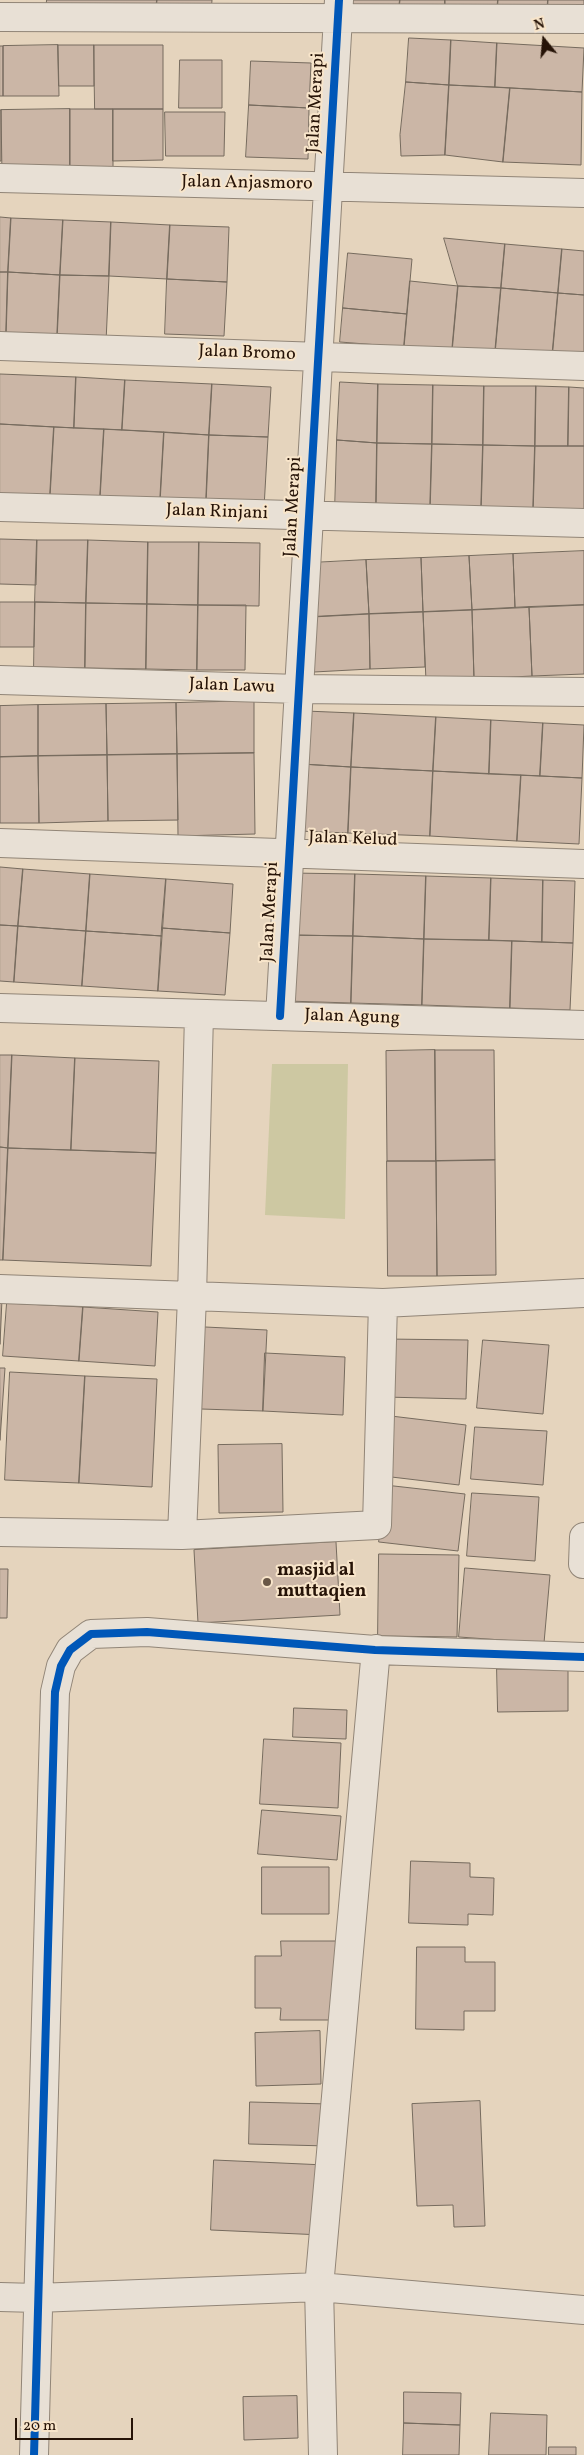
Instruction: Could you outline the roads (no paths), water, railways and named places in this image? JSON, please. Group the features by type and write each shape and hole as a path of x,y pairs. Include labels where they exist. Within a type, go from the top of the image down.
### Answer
{"street":[{"path":"0,16 338,9 584,19"},
{"name":"Jalan Merapi","path":"280,1016 338,9"},
{"name":"Jalan Anjasmoro","path":"0,178 584,193"},
{"name":"Jalan Bromo","path":"0,346 584,366"},
{"name":"Jalan Rinjani","path":"0,507 584,523"},
{"name":"Jalan Lawu","path":"0,680 298,689 584,692"},
{"name":"Jalan Kelud","path":"0,843 584,864"},
{"name":"Jalan Agung","path":"0,1008 584,1025"},
{"path":"182,1535 192,1297 199,1014"},
{"path":"0,1289 383,1303 584,1293"},
{"path":"0,1532 182,1535 377,1525 383,1303"},
{"path":"583,1564 584,1536"},
{"path":"34,2455 55,1692 61,1666 70,1650 90,1634 147,1632 376,1649 584,1657"},
{"path":"322,2455 319,2287 376,1649"},
{"path":"0,2297 37,2298 319,2287 584,2310"}],"place":[{"name":"masjid al muttaqien","path":"267,1582"}]}
